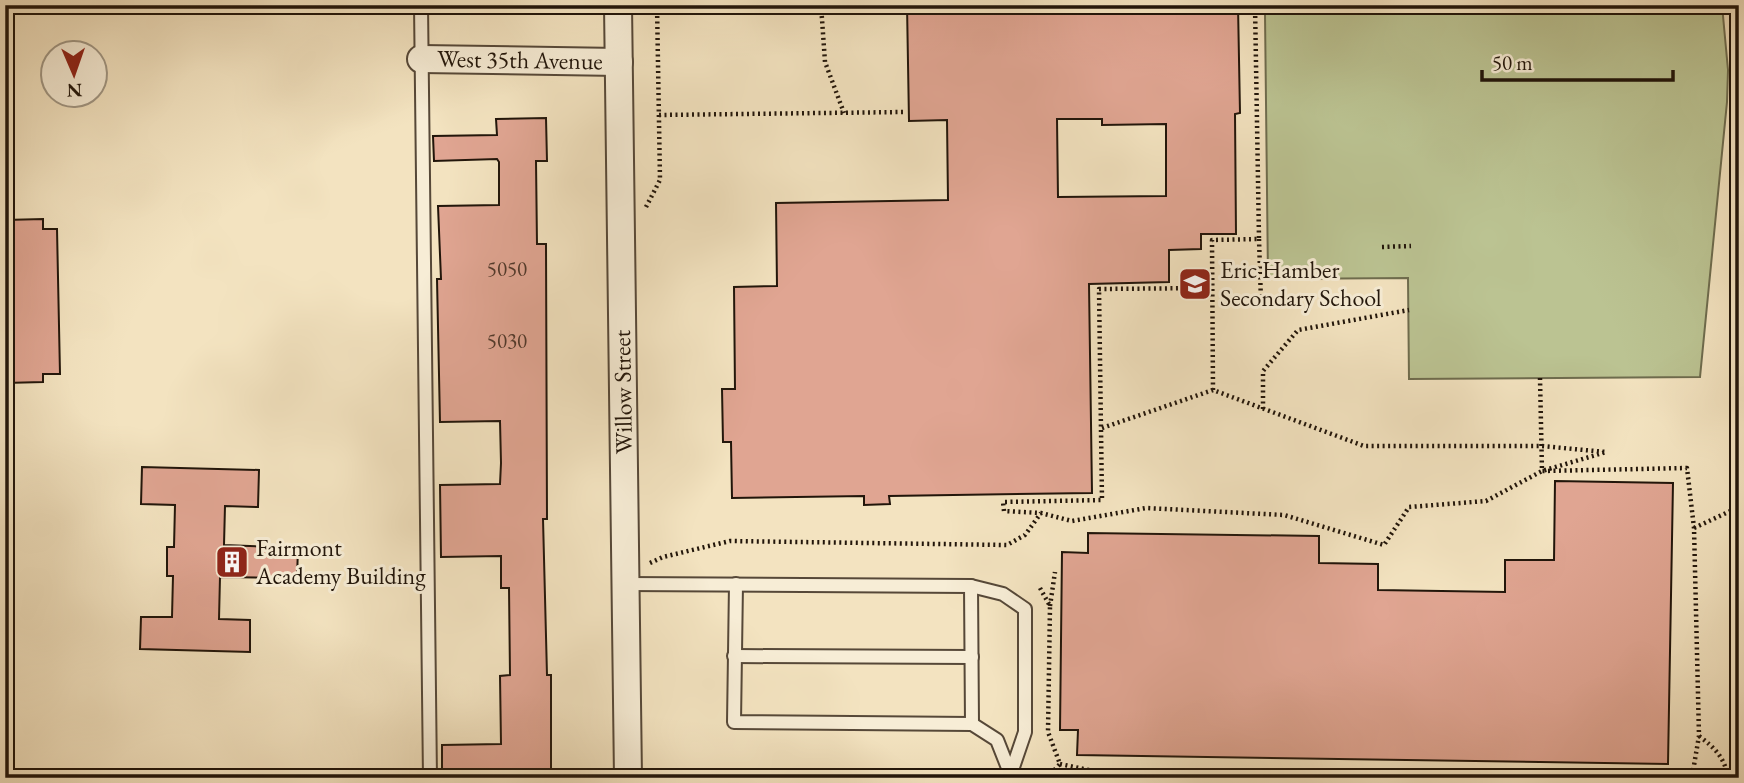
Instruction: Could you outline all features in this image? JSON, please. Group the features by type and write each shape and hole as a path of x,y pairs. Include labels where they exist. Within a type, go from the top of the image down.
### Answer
{"street":[{"name":"Willow Street","path":"618,5 628,778"},
{"name":"West 35th Avenue","path":"421,58 619,62"}],"lane":[{"path":"421,5 430,778"},
{"path":"625,584 971,586 1003,594 1025,609 1025,732 1012,775"},
{"path":"736,584 734,722 972,724 997,740 1012,775"},
{"path":"971,586 972,724"},
{"path":"734,656 972,657"}],"path":[{"path":"657,5 660,180"},
{"path":"821,5 825,62 844,113"},
{"path":"1255,5 1261,302"},
{"path":"659,115 905,112"},
{"path":"1213,390 1212,240 1259,239"},
{"path":"1382,247 1411,246"},
{"path":"1102,428 1213,390 1364,446 1541,446 1606,452 1542,471 1486,501 1409,508 1384,545 1284,515 1146,508 1072,521 1041,513 1003,511 1003,502 1102,499 1099,289 1212,288"},
{"path":"1264,409 1263,371 1298,330 1409,310"},
{"path":"1540,378 1542,471"},
{"path":"1542,471 1687,468 1694,528 1699,736 1692,777 1689,778"},
{"path":"1694,528 1739,507"},
{"path":"649,563 663,557 730,541 1007,545 1026,535 1041,513"},
{"path":"1055,572 1049,606 1048,732 1060,764"},
{"path":"1040,588 1049,606"},
{"path":"1699,736 1713,746 1726,763 1728,778"},
{"path":"1047,778 1060,764"},
{"path":"1060,764 1127,778"}],"green space":[{"path":"1402,5 1722,5 1728,70 1727,102 1700,377 1409,379 1408,278 1268,279 1265,14 1402,11"}],"building":[{"path":"907,5 1238,5 1240,113 1235,114 1236,234 1201,234 1201,249 1169,250 1169,282 1089,284 1092,493 889,496 890,504 864,505 864,496 732,498 731,442 723,442 722,389 735,389 734,287 777,286 776,203 948,200 947,120 909,121","holes":["1057,119 1102,119 1102,125 1166,124 1166,196 1058,197"]},
{"path":"546,118 547,161 536,161 537,244 546,244 547,519 543,519 547,675 551,675 551,778 499,778 499,771 442,771 442,745 501,744 500,676 510,675 509,588 501,588 501,556 441,557 440,485 500,484 501,463 500,421 440,422 437,279 441,279 438,206 499,205 499,162 497,159 434,161 433,136 497,135 496,119"},
{"path":"43,219 43,229 57,229 60,374 43,374 43,382 5,383 5,220"},
{"name":"Fairmont Academy Building","path":"142,467 259,470 258,507 225,506 224,545 298,548 297,578 220,577 219,619 250,620 250,652 140,649 141,617 172,617 173,576 167,576 167,547 174,547 175,505 141,504"},
{"path":"1555,481 1673,483 1668,764 1077,755 1078,730 1060,730 1062,552 1088,553 1088,533 1319,536 1319,563 1378,564 1378,590 1505,592 1505,560 1554,560"}],"place":[{"name":"Eric Hamber Secondary School","path":"1195,284"},
{"name":"Fairmont Academy Building","path":"232,562"}]}
